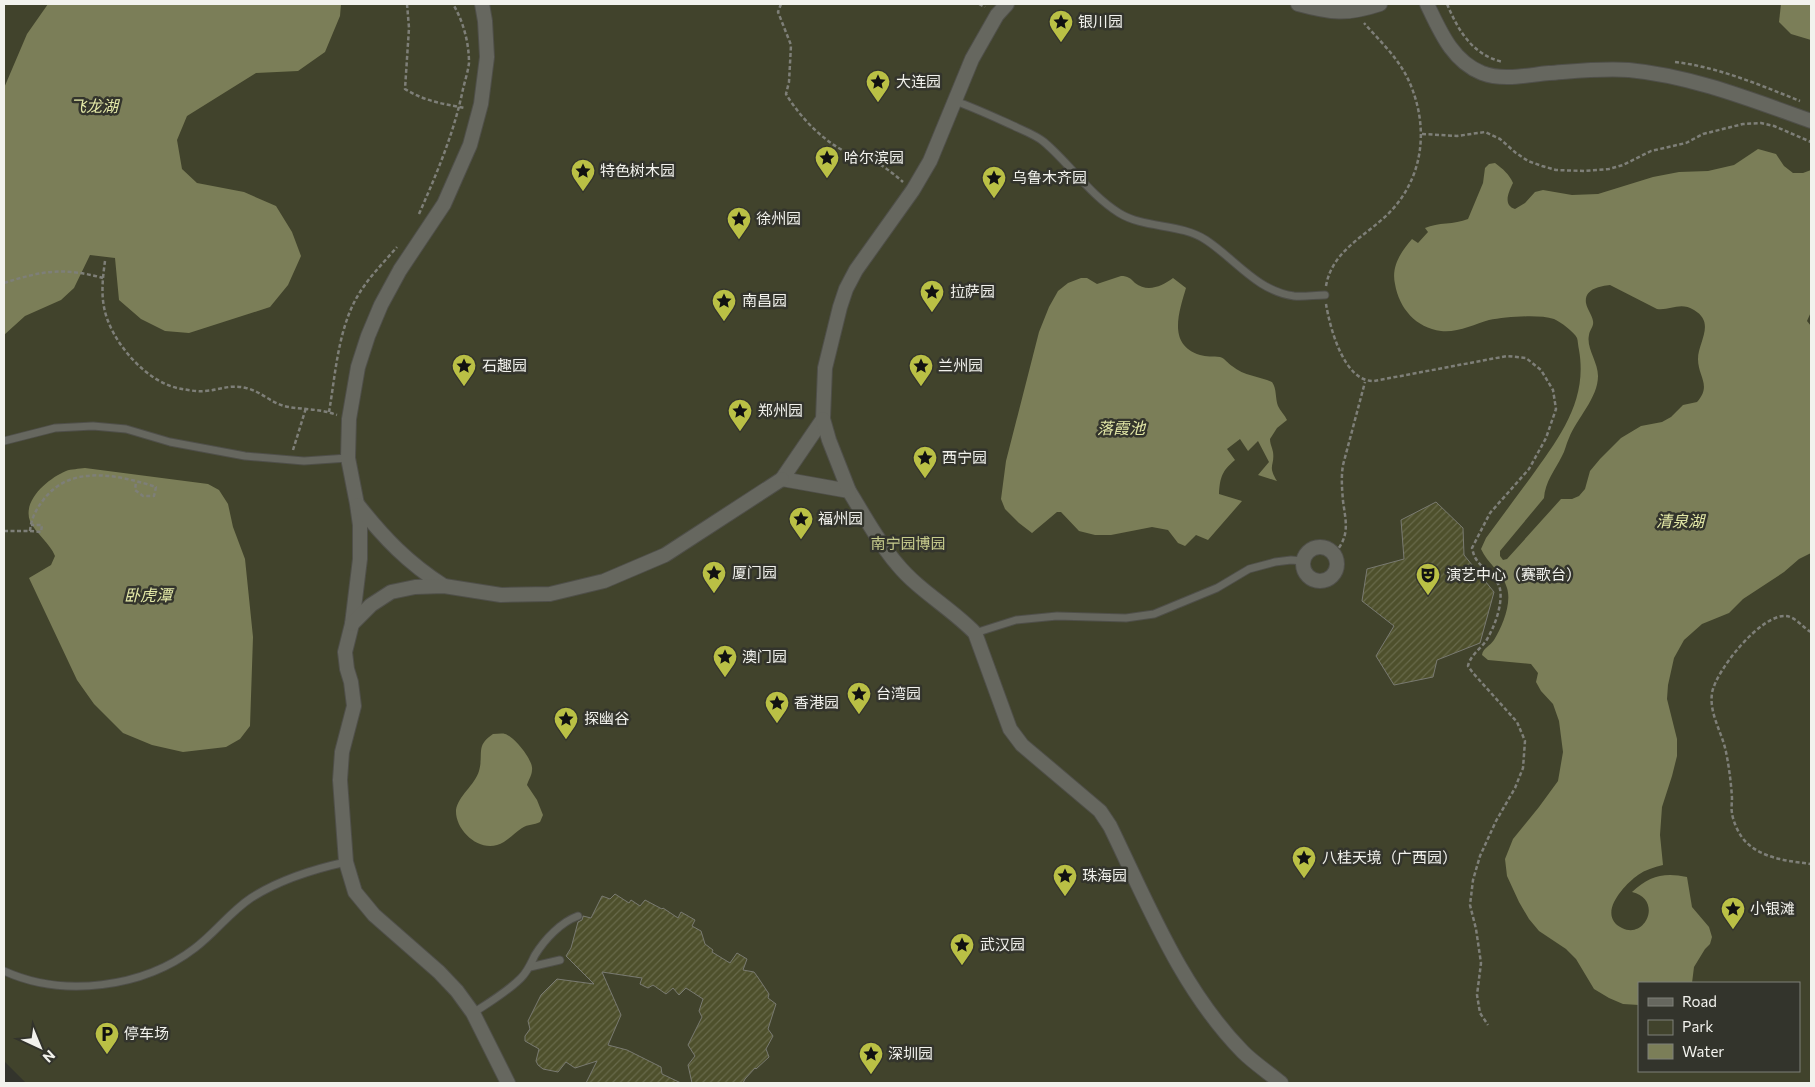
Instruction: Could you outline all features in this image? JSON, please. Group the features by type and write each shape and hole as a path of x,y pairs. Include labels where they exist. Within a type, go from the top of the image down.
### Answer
{"street":[{"path":"482,4 486,21 487,58 479,110 470,146 444,204 400,270 381,305 358,367 349,419 348,458 360,525 360,559 352,624 345,652 354,706 342,752 340,780 346,862 355,892 374,916 439,972 474,1013 508,1083"},
{"path":"1007,4 997,15 972,59 930,161 913,190 856,270 846,289 826,368 823,419 849,491 897,565 914,582 964,622 974,633 1010,729 1022,745 1100,811 1110,826 1178,965 1206,1008 1244,1052 1281,1083"},
{"path":"1298,4 1334,13 1353,11 1380,4"},
{"path":"1427,4 1444,40 1456,55 1470,67 1483,74 1502,78 1585,70 1628,70 1665,75 1731,93 1811,121"},
{"path":"352,624 371,605 391,592 415,587 444,586 501,595 550,594 604,581 665,555 782,478 823,419"},
{"path":"782,478 849,491"},
{"path":"357,504 389,542 426,574 444,586"},
{"path":"1325,547 1335,553 1337,570 1334,575 1318,582 1308,577 1303,561 1308,551 1314,548 1325,547"}],"lane":[{"path":"955,101 977,108 1042,141 1103,202 1128,218 1201,237 1250,277 1281,293 1296,296 1325,295"},
{"path":"4,441 55,428 93,426 126,429 170,442 245,456 304,460 348,458"},
{"path":"974,633 1016,620 1058,616 1126,618 1154,614 1217,588 1249,569 1275,562 1303,561"},
{"path":"4,971 31,980 89,986 144,976 170,964 194,949 250,899 263,891 325,866 346,862"},
{"path":"474,1013 500,996 521,977 557,930 568,920 578,916"},
{"path":"530,967 560,960"}],"path":[{"path":"407,4 409,28 405,89 418,97 479,110"},
{"path":"418,216 437,175 460,107 469,64 466,37 461,17 453,4"},
{"path":"781,4 778,12 791,45 789,82 786,94 793,105 813,128 834,145 852,155 873,161 889,170 913,190"},
{"path":"1353,11 1384,45 1406,76 1417,102 1422,134 1417,163 1408,190 1388,214 1345,249 1334,264 1327,280 1325,295 1339,352 1357,377 1366,382 1507,356 1526,358 1541,370 1553,390 1556,409 1546,438 1529,469 1490,513 1472,548 1477,560 1492,575 1500,589 1495,622 1486,640 1469,661 1468,666 1517,722 1525,741 1523,768 1515,788 1496,821 1480,856 1473,880 1470,905 1481,964 1478,995 1480,1013 1488,1025"},
{"path":"1422,134 1457,136 1485,132 1500,139 1528,161 1556,170 1584,171 1609,169 1623,165 1651,151 1686,143 1704,134 1744,124 1761,123 1811,142"},
{"path":"329,412 341,343 351,311 361,290 402,240"},
{"path":"105,261 103,278 104,308 116,339 132,360 146,373 162,383 180,389 205,391 228,386 246,388 284,406 329,412 349,419"},
{"path":"4,282 50,271 85,273 103,278"},
{"path":"1335,553 1341,546 1346,532 1343,465 1366,382"},
{"path":"290,459 306,408"},
{"path":"30,531 34,515 45,497 64,482 77,477 92,475 136,482 156,487 154,496 143,496 134,490 136,482"},
{"path":"4,531 41,532 42,525 31,525"},
{"path":"1811,632 1795,619 1786,616 1778,617 1760,626 1747,638 1726,666 1712,692 1713,712 1726,750 1732,814 1738,829 1746,842 1759,852 1782,860 1811,864"}],"green space":[{"name":"南宁园博园","path":"4,4 1811,4 1811,1083 26,1083 4,1061"}],"water":[{"name":"飞龙湖","path":"48,4 341,4 340,16 325,52 298,71 256,73 187,116 177,140 182,169 197,183 244,192 276,206 292,232 301,256 288,285 270,307 189,333 165,331 141,319 119,300 115,258 90,255 74,288 61,300 25,316 4,335 4,88 27,34"},
{"path":"1781,4 1811,4 1811,40 1791,34 1779,22"},
{"name":"清泉湖","path":"1758,149 1776,154 1784,166 1793,173 1803,173 1811,170 1811,312 1807,321 1811,326 1811,553 1799,559 1784,572 1743,599 1729,613 1702,624 1684,640 1674,658 1667,699 1677,739 1677,756 1662,807 1660,835 1663,865 1638,875 1626,886 1615,900 1612,916 1615,922 1622,928 1631,930 1638,928 1644,924 1649,910 1647,902 1641,896 1632,892 1645,882 1664,875 1687,877 1692,907 1709,927 1712,937 1710,944 1694,967 1692,982 1638,982 1638,1005 1623,1004 1594,989 1576,959 1566,949 1539,931 1519,902 1507,876 1505,859 1513,839 1558,781 1563,752 1559,721 1553,704 1541,691 1536,682 1538,673 1531,664 1488,660 1482,655 1500,629 1507,608 1508,594 1502,578 1481,549 1486,538 1552,448 1569,418 1579,386 1581,368 1577,338 1557,320 1531,316 1489,320 1453,331 1432,329 1417,321 1405,309 1397,293 1394,271 1404,249 1412,239 1418,243 1428,232 1425,228 1468,219 1483,183 1485,168 1489,164 1495,163 1506,172 1513,183 1508,195 1508,202 1515,209 1525,203 1535,192 1543,190 1572,195 1598,194 1653,177 1679,172 1708,171 1734,165","holes":["1610,285 1657,309 1680,306 1689,307 1700,315 1704,321 1705,327 1698,359 1704,386 1701,396 1697,402 1683,405 1671,417 1662,422 1641,426 1621,438 1590,471 1585,489 1579,496 1572,499 1561,499 1507,559 1503,560 1500,556 1500,551 1544,498 1548,481 1563,454 1573,430 1595,392 1598,376 1589,345 1589,335 1593,323 1586,303 1588,294 1597,287"]},
{"name":"落霞池","path":"1121,276 1129,278 1145,288 1160,286 1173,278 1186,288 1178,327 1179,336 1183,344 1200,355 1220,357 1241,372 1272,382 1278,406 1287,420 1277,428 1270,439 1273,452 1272,468 1277,481 1258,475 1269,462 1258,441 1248,451 1240,439 1227,449 1235,460 1222,475 1219,494 1242,501 1208,540 1196,535 1185,546 1178,543 1168,530 1152,527 1111,535 1095,535 1079,531 1061,512 1057,512 1032,533 1005,509 1001,499 1006,461 1039,332 1049,307 1058,291 1068,283 1081,278 1087,278 1097,284"},
{"name":"卧虎潭","path":"85,468 208,484 219,490 228,504 233,527 245,559 253,637 250,726 240,739 226,747 183,752 152,745 123,733 94,704 77,680 29,578 51,565 55,556 33,526 29,513 33,498 45,484 66,471"},
{"path":"493,734 509,736 527,755 532,770 527,785 537,800 543,815 540,822 524,827 504,842 490,846 475,842 469,837 459,825 456,810 460,800 477,776 482,746 487,738"}],"building":[{"name":"演艺中心（赛歌台）","path":"1436,502 1463,528 1464,555 1494,592 1480,643 1437,660 1433,677 1394,685 1376,656 1394,626 1362,601 1367,569 1404,559 1401,520"},
{"path":"615,894 629,903 631,900 640,906 645,900 663,908 678,918 681,912 695,920 692,926 701,931 705,944 713,950 712,952 730,963 737,953 747,959 743,970 754,972 769,994 768,998 776,1004 768,1029 773,1036 766,1049 769,1057 755,1068 743,1083 692,1083 688,1065 695,1056 688,1045 702,1017 699,1011 703,999 686,988 679,995 673,988 666,994 653,985 648,988 640,984 642,978 602,972 621,1015 608,1045 627,1050 661,1067 662,1074 681,1083 586,1083 597,1061 575,1068 566,1062 558,1072 543,1069 538,1065 536,1061 539,1049 525,1041 525,1036 530,1029 528,1021 541,995 557,979 594,984 566,956 571,948 578,922 582,920 583,916 591,918 602,896 610,899"}],"place":[{"name":"银川园","path":"1061,43"},
{"name":"大连园","path":"878,103"},
{"name":"哈尔滨园","path":"827,179"},
{"name":"特色树木园","path":"583,192"},
{"name":"乌鲁木齐园","path":"994,199"},
{"name":"徐州园","path":"739,240"},
{"name":"拉萨园","path":"932,313"},
{"name":"南昌园","path":"724,322"},
{"name":"石趣园","path":"464,387"},
{"name":"兰州园","path":"921,387"},
{"name":"郑州园","path":"740,432"},
{"name":"西宁园","path":"925,479"},
{"name":"福州园","path":"801,540"},
{"name":"厦门园","path":"714,594"},
{"name":"演艺中心（赛歌台）","path":"1428,596"},
{"name":"澳门园","path":"725,678"},
{"name":"台湾园","path":"859,715"},
{"name":"香港园","path":"777,724"},
{"name":"探幽谷","path":"566,740"},
{"name":"八桂天境（广西园）","path":"1304,879"},
{"name":"珠海园","path":"1065,897"},
{"name":"小银滩","path":"1733,930"},
{"name":"武汉园","path":"962,966"},
{"name":"停车场","path":"107,1055"},
{"name":"深圳园","path":"871,1075"}]}
